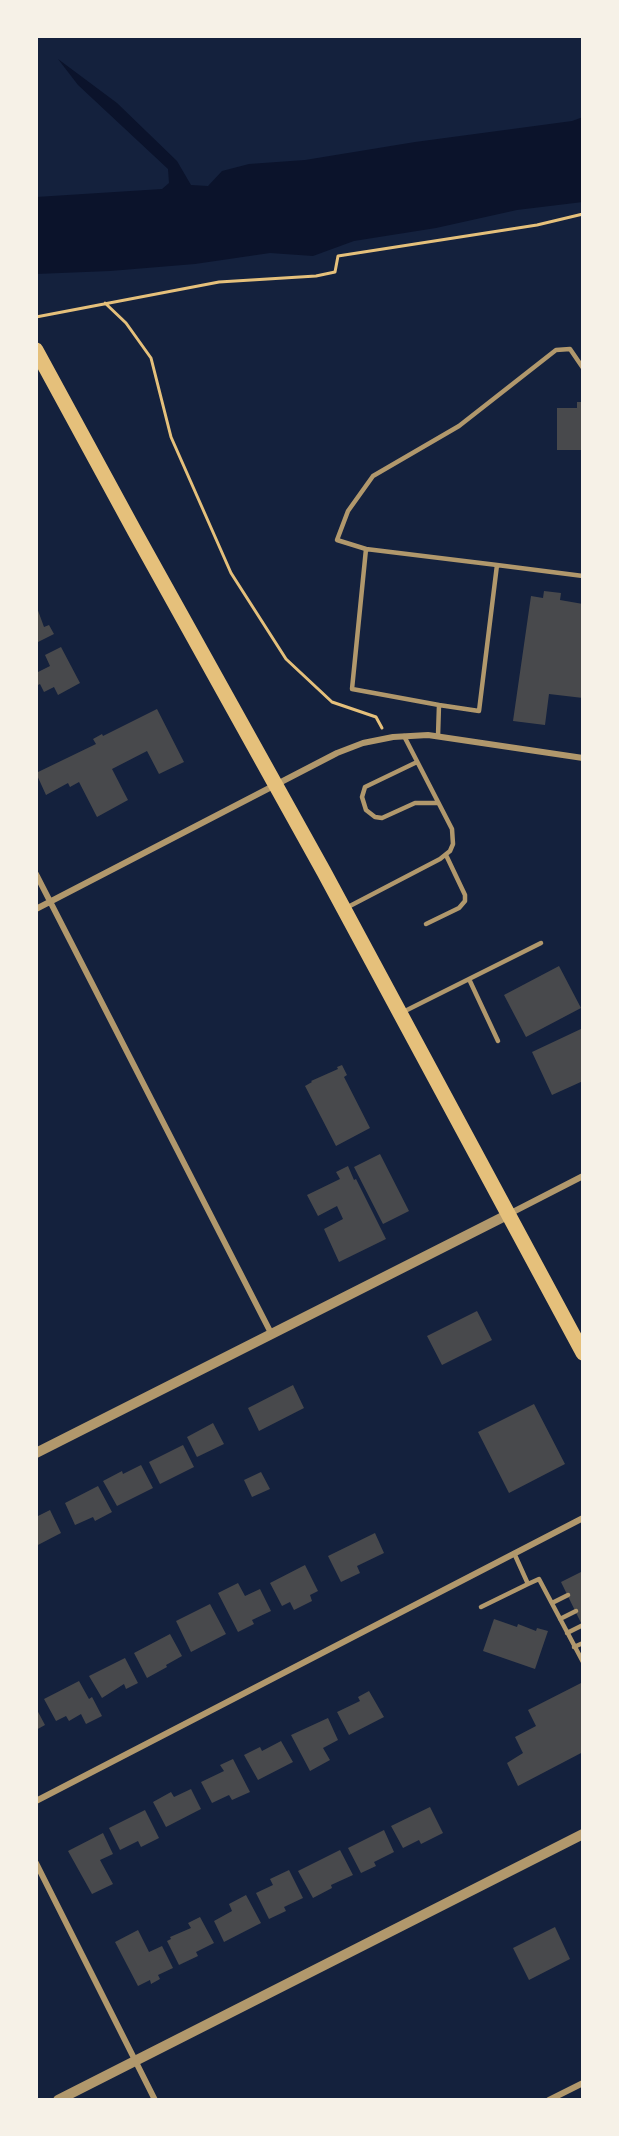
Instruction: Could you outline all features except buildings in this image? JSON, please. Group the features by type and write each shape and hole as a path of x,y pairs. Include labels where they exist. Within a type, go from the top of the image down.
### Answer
{"main road":[{"path":"36,350 344,909 583,1353"}],"street":[{"path":"36,909 275,784 337,753 363,743 404,736 438,736 583,758"},
{"path":"36,874 272,1335"},
{"path":"37,1450 272,1335 583,1176"},
{"path":"36,1801 583,1518"},
{"path":"58,2100 583,1834"},
{"path":"36,1863 155,2100"},
{"path":"549,2100 583,2083"}],"lane":[{"path":"583,368 570,350 556,350 459,426 373,476 348,511 337,540 366,549 583,576"},
{"path":"366,549 352,689 479,711 497,566"},
{"path":"438,736 439,705"},
{"path":"344,909 446,855 453,844 454,836 404,736"},
{"path":"417,762 365,787 362,797 366,810 375,817 382,818 416,803 438,803"},
{"path":"426,924 459,908 465,901 446,855"},
{"path":"400,1013 541,943"},
{"path":"469,979 498,1041"},
{"path":"514,1553 528,1584"},
{"path":"481,1607 539,1579 583,1662"},
{"path":"552,1603 568,1595"},
{"path":"560,1619 576,1611"},
{"path":"567,1633 583,1625"},
{"path":"574,1647 583,1643"}],"path":[{"path":"36,317 219,282 316,276 335,272 338,255 515,229 583,214"},
{"path":"105,303 126,323 151,358 171,437 231,573 286,659 332,702 376,717 387,738"}],"water":[{"path":"58,59 117,103 177,161 191,185 208,186 222,171 249,164 305,160 415,142 572,121 583,117 583,202 517,210 436,228 354,241 313,256 270,253 195,264 36,274 36,197 162,189 169,183 168,169 78,85"}]}
